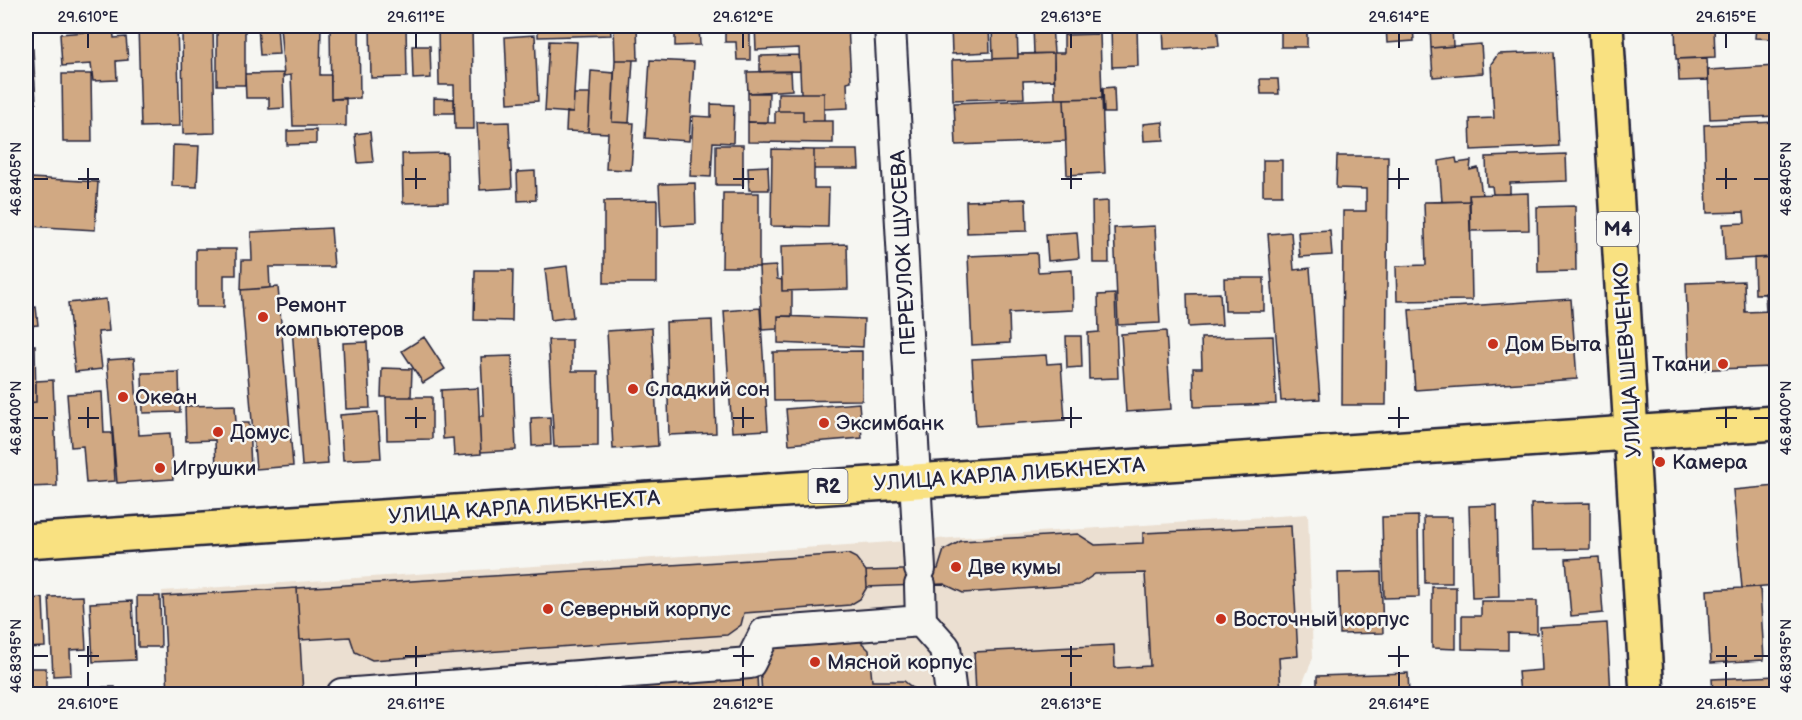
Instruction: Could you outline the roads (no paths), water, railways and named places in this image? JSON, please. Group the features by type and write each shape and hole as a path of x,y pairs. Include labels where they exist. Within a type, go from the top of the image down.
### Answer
{"main road":[{"name":"УЛИЦА ШЕВЧЕНКО","path":"1606,26 1647,694"},
{"name":"УЛИЦА КАРЛА ЛИБКНЕХТА","path":"26,541 1776,423"}],"street":[{"name":"ПЕРЕУЛОК ЩУСЕВА","path":"890,26 916,480 921,621"},
{"path":"342,694 551,684 750,663 765,633 921,621 945,648 951,694"}],"place":[{"name":"Ремонт компьютеров","path":"263,317"},
{"name":"Дом Быта","path":"1493,344"},
{"name":"Ткани","path":"1723,364"},
{"name":"Сладкий сон","path":"633,389"},
{"name":"Океан","path":"123,397"},
{"name":"Эксимбанк","path":"824,423"},
{"name":"Домус","path":"218,432"},
{"name":"Камера","path":"1660,462"},
{"name":"Игрушки","path":"160,468"},
{"name":"Две кумы","path":"956,567"},
{"name":"Северный корпус","path":"548,609"},
{"name":"Восточный корпус","path":"1221,619"},
{"name":"Мясной корпус","path":"815,662"}]}
